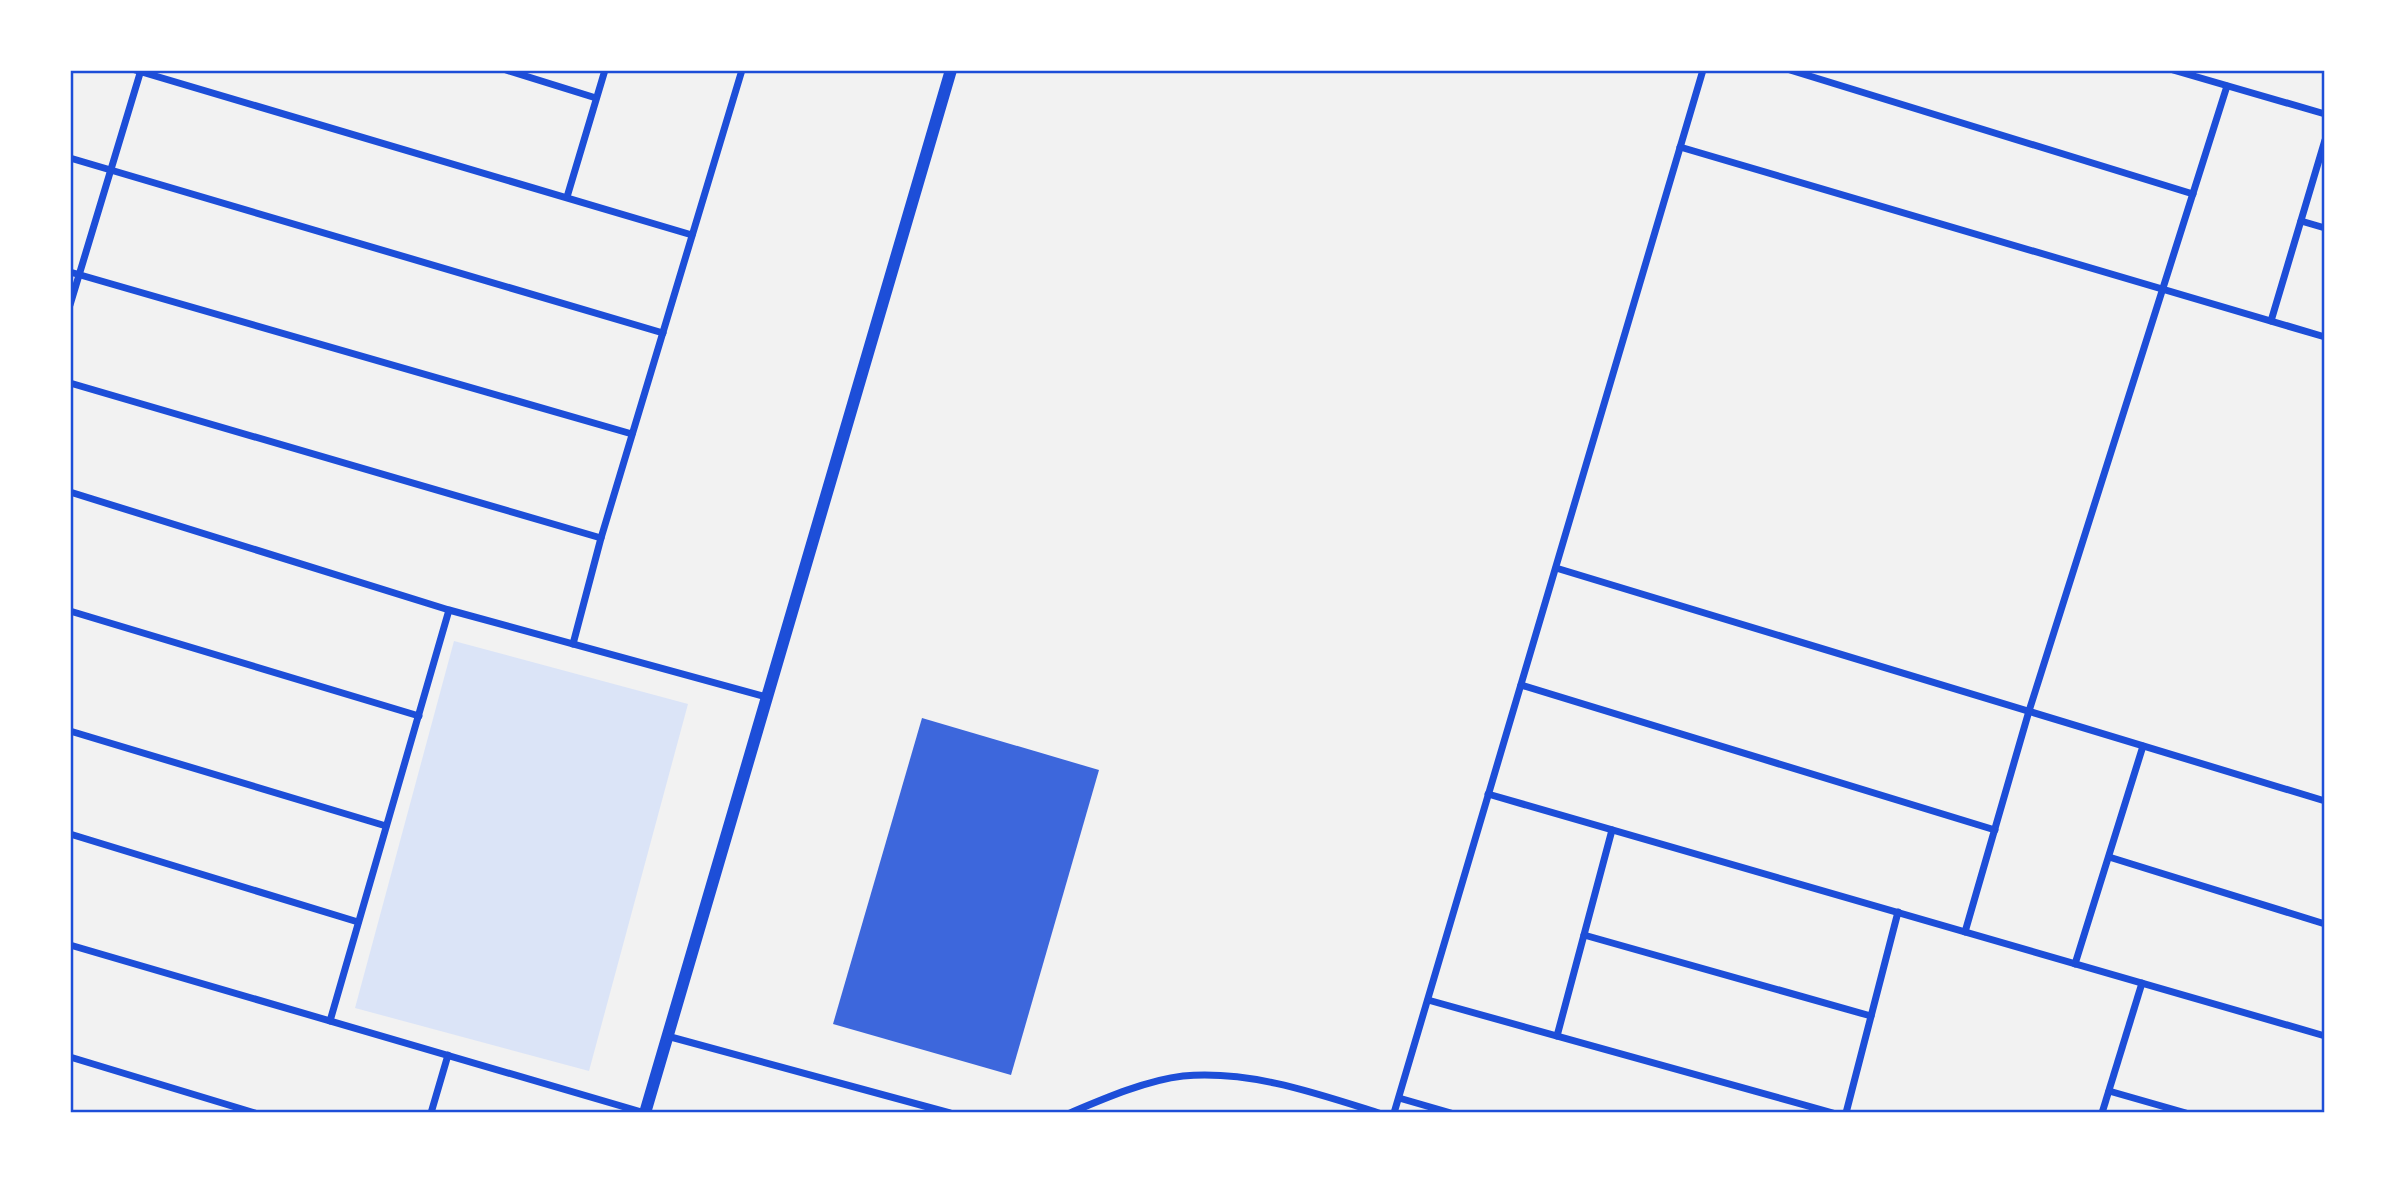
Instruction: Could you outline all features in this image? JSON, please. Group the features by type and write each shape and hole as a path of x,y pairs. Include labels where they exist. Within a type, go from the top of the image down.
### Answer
{"street":[{"path":"506,70 596,98"},
{"path":"567,197 605,70"},
{"path":"573,644 601,538 742,70"},
{"path":"70,945 645,1113 951,70"},
{"path":"1394,1113 1703,70"},
{"path":"1790,70 2193,194"},
{"path":"2173,70 2325,114"},
{"path":"70,305 139,71 692,235"},
{"path":"1965,932 2029,711 2227,86"},
{"path":"2271,321 2325,140"},
{"path":"1680,148 2325,337"},
{"path":"70,158 663,333"},
{"path":"2301,221 2325,228"},
{"path":"70,272 632,434"},
{"path":"70,383 601,538"},
{"path":"70,492 449,610 766,697"},
{"path":"1556,568 2325,801"},
{"path":"330,1021 449,610"},
{"path":"70,611 419,716"},
{"path":"1521,685 1995,830"},
{"path":"70,731 386,826"},
{"path":"2075,964 2143,746"},
{"path":"1488,794 2325,1036"},
{"path":"1557,1036 1612,830"},
{"path":"70,834 358,922"},
{"path":"2109,857 2325,923"},
{"path":"1846,1113 1898,912"},
{"path":"1584,935 1871,1016"},
{"path":"2102,1113 2142,984"},
{"path":"1428,1000 1833,1113"},
{"path":"667,1037 950,1113"},
{"path":"431,1113 448,1055"},
{"path":"70,1057 255,1113"},
{"path":"1070,1113 1182,1076 1270,1082 1379,1113"},
{"path":"2109,1091 2186,1113"},
{"path":"1399,1098 1451,1113"}],"shaded area":[{"path":"454,641 688,704 589,1071 355,1008"}],"building":[{"path":"922,718 1099,770 1011,1075 833,1024"}]}
